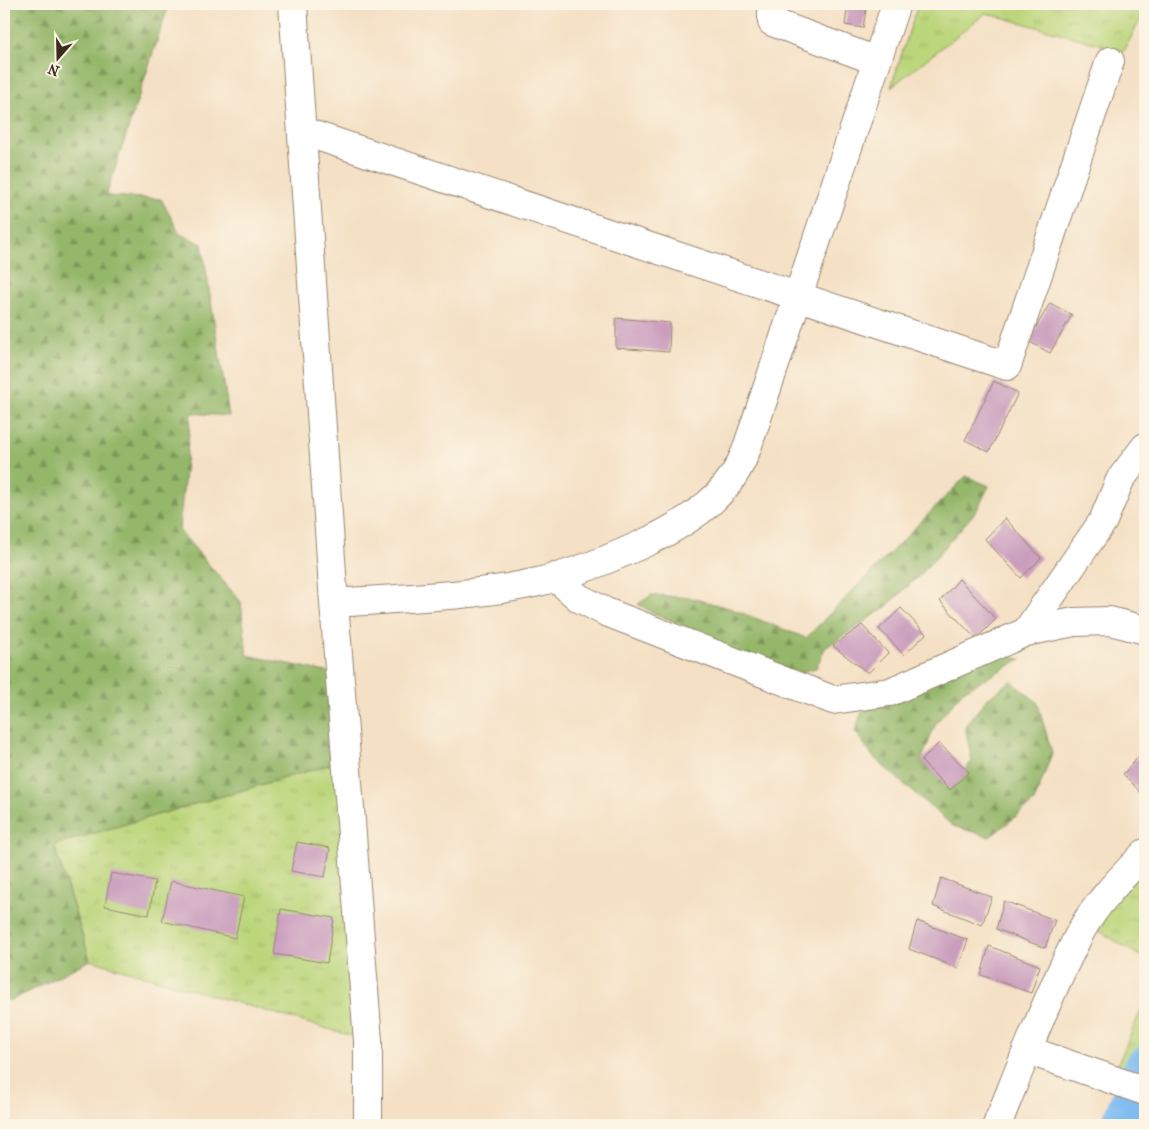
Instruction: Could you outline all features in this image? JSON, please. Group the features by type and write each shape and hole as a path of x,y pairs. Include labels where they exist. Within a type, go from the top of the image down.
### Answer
{"street":[{"path":"293,4 334,603 368,1041 368,1125"},
{"path":"772,4 772,22 877,61"},
{"path":"334,603 477,592 538,582 555,577 608,560 675,528 704,508 727,487 743,459 896,4"},
{"path":"302,131 1007,366 1110,61"},
{"path":"1026,632 1103,521 1120,480 1145,447"},
{"path":"555,577 579,598 606,612 833,700 890,692 1026,632 1074,622 1110,621 1145,630"},
{"path":"997,1125 1027,1050 1083,928 1112,888 1145,853"},
{"path":"1027,1050 1145,1092"}],"green space":[{"path":"4,4 169,4 106,196 161,199 180,234 202,244 229,416 191,413 179,530 241,602 247,655 340,675 346,760 54,845 90,960 12,1000 4,1000"},
{"path":"918,4 1145,4 1145,10 1124,51 986,13 891,87"},
{"path":"966,476 989,486 977,510 921,574 886,607 825,648 816,668 777,678 741,664 687,627 651,612 638,604 652,595 692,598 729,608 806,638"},
{"path":"997,654 1021,659 963,691 936,723 921,761 951,790 972,761 965,726 987,699 1011,681 1037,702 1052,753 1034,802 990,837 953,826 874,758 855,731 862,712 921,678"},
{"path":"346,760 359,1038 90,960 54,845"},
{"path":"1145,858 1145,959 1086,923"},
{"path":"1145,1001 1145,1089 1114,1073"}],"building":[{"path":"848,4 867,4 863,28 845,25"},
{"path":"1050,303 1072,315 1050,353 1028,341"},
{"path":"616,318 670,323 669,352 616,348"},
{"path":"994,381 1018,393 989,452 965,440"},
{"path":"1005,518 1041,558 1021,578 985,539"},
{"path":"959,579 996,619 976,639 940,601"},
{"path":"901,608 926,634 904,655 879,629"},
{"path":"862,625 888,653 868,673 833,646"},
{"path":"939,743 969,772 950,790 921,761"},
{"path":"1143,752 1145,755 1145,797 1123,774"},
{"path":"297,842 330,848 325,877 291,871"},
{"path":"111,873 155,881 149,915 105,906"},
{"path":"941,878 992,897 982,925 933,906"},
{"path":"171,881 244,897 235,938 162,921"},
{"path":"1004,901 1055,920 1045,948 996,929"},
{"path":"281,909 334,918 327,963 274,954"},
{"path":"917,921 968,940 958,968 909,949"},
{"path":"989,946 1040,966 1031,993 981,975"}],"waterway":[{"path":"1122,1125 1145,1067"}]}
